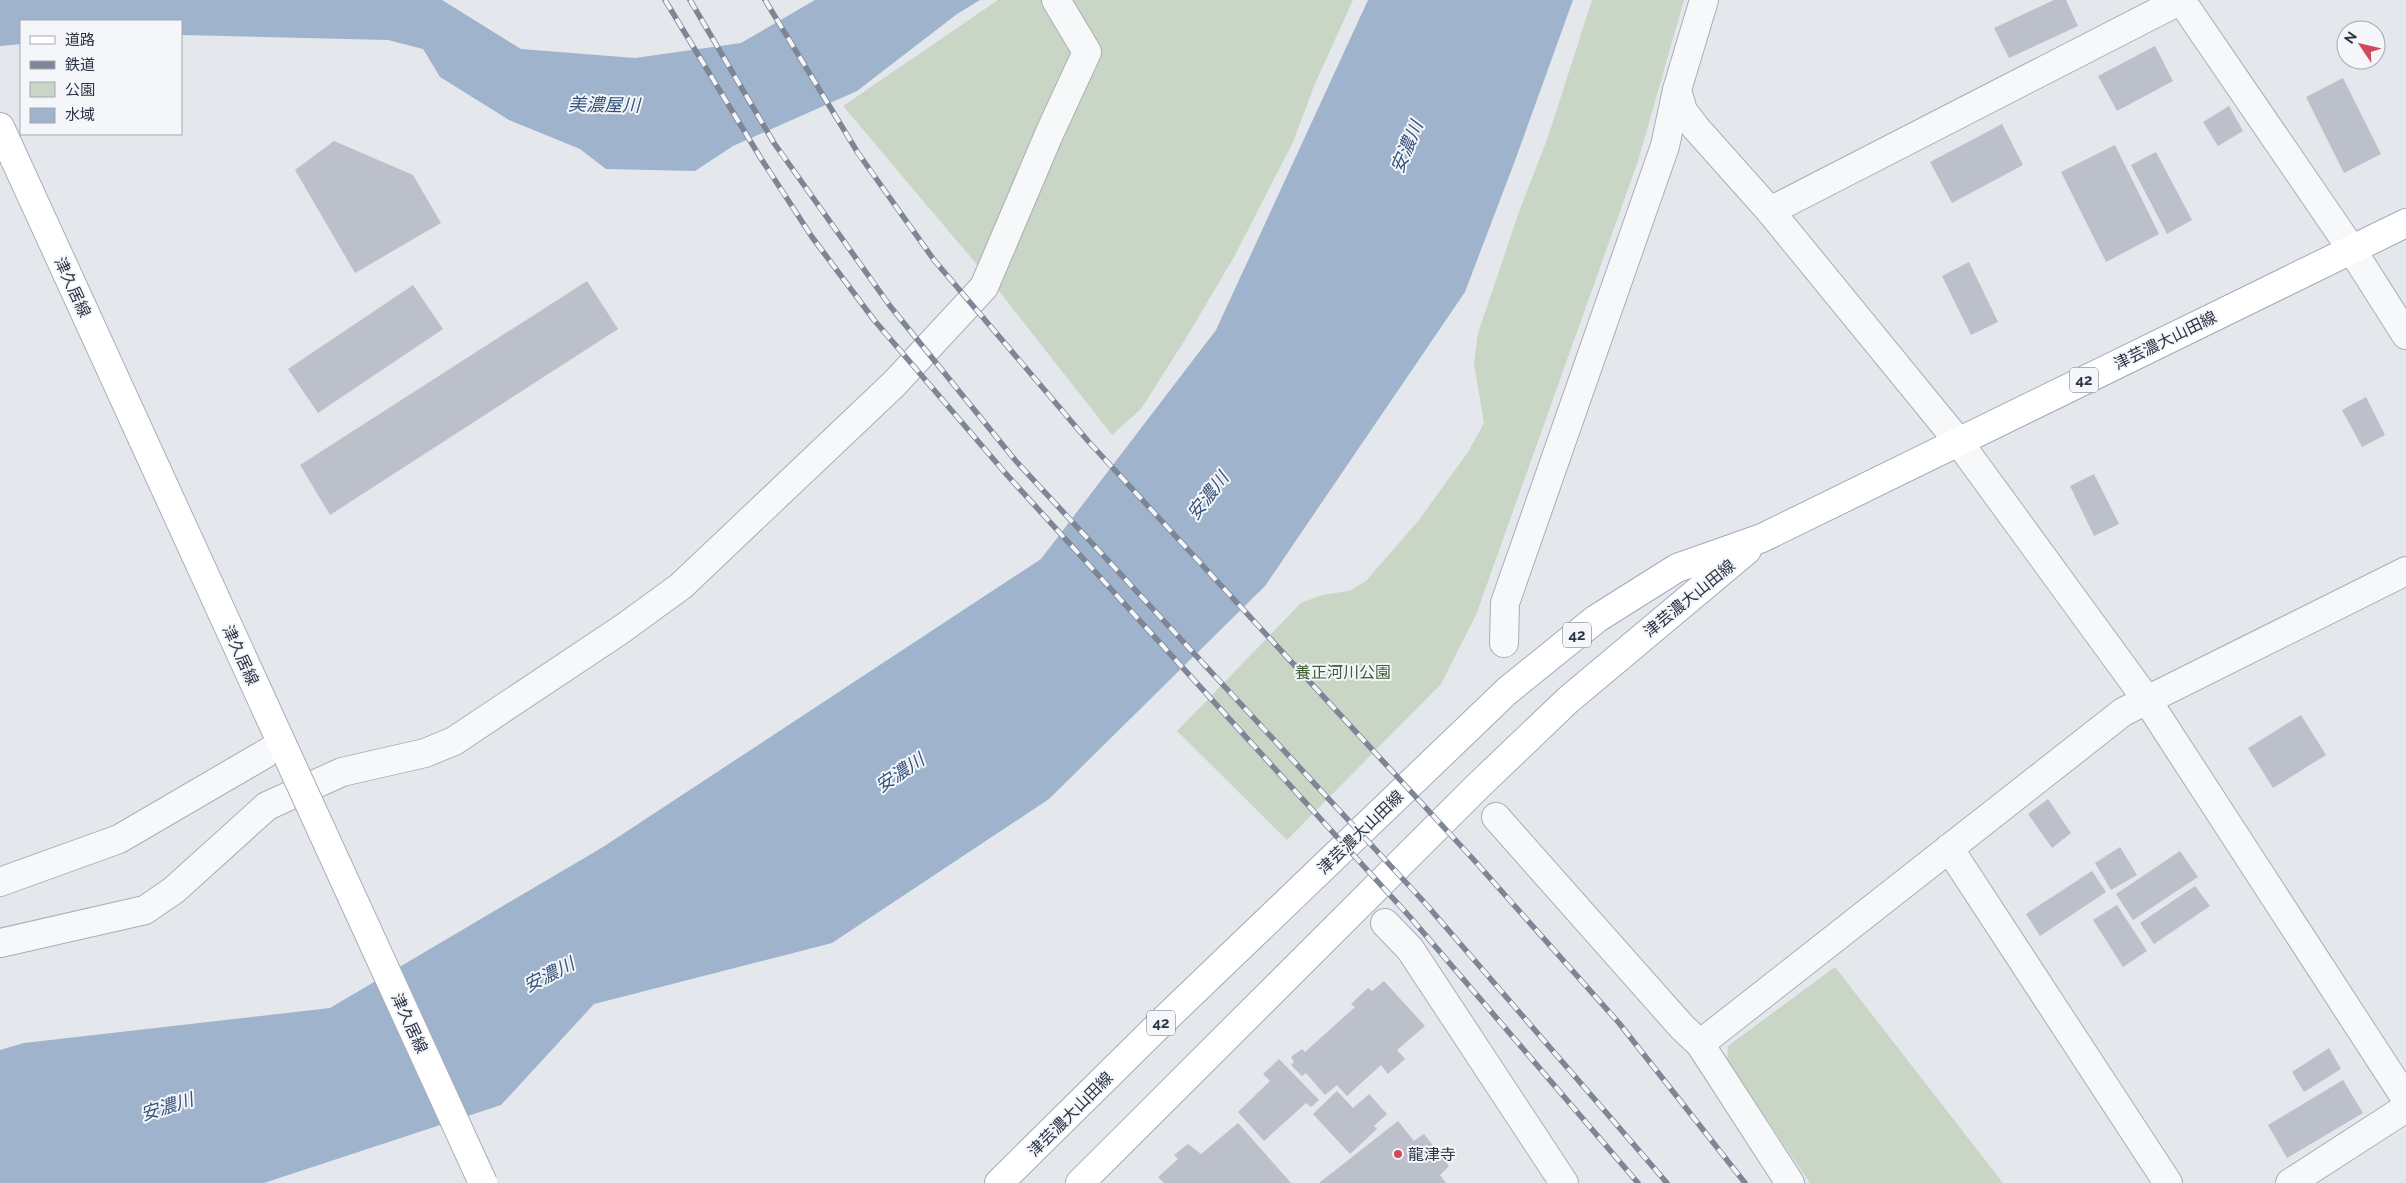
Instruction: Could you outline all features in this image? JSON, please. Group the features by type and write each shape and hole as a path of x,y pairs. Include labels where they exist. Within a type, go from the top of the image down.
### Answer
{"main road":[{"name":"津久居線","path":"0,127 483,1183"},
{"name":"津芸濃大山田線","path":"1000,1183 1164,1020 1508,691 1596,619 1677,568 1762,538 2406,223"},
{"name":"津芸濃大山田線","path":"1080,1183 1478,786 1568,700 1762,538"}],"street":[{"path":"0,943 145,910 174,890 266,806 342,772 426,753 454,741 622,629 681,586 894,384 984,287 1050,132 1087,52 1056,0"},
{"path":"1504,642 1504,603 1665,146 1676,90 1704,0"},
{"path":"1770,211 2181,0 2352,250 2406,335"},
{"path":"1676,90 1683,111 1696,128 1770,211 1958,441 2147,700 2406,1098"},
{"path":"1700,1044 2123,712 2406,571"},
{"path":"0,882 119,839 285,751"},
{"path":"1496,817 1682,1027 1700,1044 1790,1183"},
{"path":"1949,848 2168,1183"},
{"path":"1385,923 1410,949 1564,1183"},
{"path":"2290,1183 2406,1108"}],"green space":[{"path":"998,0 1353,0 1314,86 1293,142 1234,257 1141,409 1112,435 995,286 843,106"},
{"name":"養正河川公園","path":"1592,0 1684,0 1638,161 1476,615 1441,684 1287,840 1177,731 1301,603 1322,595 1349,591 1366,581 1419,520 1468,452 1484,423 1474,363 1478,333 1520,209 1548,137"},
{"path":"1835,967 2003,1183 1810,1183 1727,1061 1728,1046"}],"water":[{"name":"美濃屋川","path":"0,0 442,0 521,49 635,58 741,43 815,0 980,0 957,14 857,91 733,146 695,171 606,169 580,149 509,120 440,77 423,49 388,40 182,35 182,20 20,20 20,44 0,46"},
{"name":"安濃川","path":"1368,0 1573,0 1465,292 1265,586 1049,799 832,943 594,1004 501,1105 264,1183 0,1183 0,1050 24,1043 330,1008 603,847 1041,559 1216,330"}],"building":[{"path":"2054,0 2066,0 2078,26 2009,58 1994,28"},
{"path":"2155,46 2173,81 2117,111 2098,76"},
{"path":"2343,78 2381,154 2344,173 2306,97"},
{"path":"2229,106 2243,131 2218,146 2203,122"},
{"path":"2002,124 2023,165 1952,203 1930,162"},
{"path":"334,141 413,175 441,223 355,273 295,170"},
{"path":"2115,145 2159,234 2106,262 2061,172"},
{"path":"2156,152 2192,220 2167,234 2131,165"},
{"path":"1969,262 1998,322 1971,335 1942,276"},
{"path":"587,281 618,329 330,515 300,465"},
{"path":"413,285 443,329 318,413 288,369"},
{"path":"2366,397 2385,435 2362,447 2342,410"},
{"path":"2094,474 2119,524 2094,536 2070,486"},
{"path":"2301,715 2326,755 2273,788 2248,748"},
{"path":"2048,799 2071,833 2052,848 2028,814"},
{"path":"2120,847 2137,875 2111,890 2095,863"},
{"path":"2180,851 2198,877 2133,920 2116,894"},
{"path":"2092,871 2106,892 2040,936 2026,914"},
{"path":"2195,886 2210,906 2154,944 2140,923"},
{"path":"2117,905 2147,951 2123,967 2093,920"},
{"path":"1384,981 1425,1026 1397,1050 1405,1059 1388,1074 1381,1065 1347,1096 1337,1085 1325,1095 1306,1073 1302,1076 1291,1065 1294,1062 1291,1057 1302,1049 1305,1052 1355,1007 1351,1004 1368,988 1372,991"},
{"path":"2329,1048 2341,1069 2304,1092 2292,1072"},
{"path":"1279,1059 1319,1100 1311,1107 1306,1103 1264,1141 1238,1112 1270,1081 1263,1074"},
{"path":"2343,1080 2363,1113 2287,1158 2268,1125"},
{"path":"1337,1091 1353,1108 1369,1094 1387,1114 1374,1126 1377,1129 1350,1154 1313,1114"},
{"name":"龍津寺","path":"1398,1121 1414,1141 1424,1134 1449,1166 1440,1175 1446,1183 1319,1183"},
{"path":"1238,1123 1291,1183 1164,1183 1158,1177 1178,1159 1174,1155 1188,1144 1201,1154"}],"railway":[{"path":"665,0 760,157 812,237 874,320 1007,475 1410,917 1638,1183"},
{"path":"690,0 774,143 890,306 1015,460 1425,903 1667,1183"},
{"path":"765,0 858,153 934,260 1088,441 1473,859 1619,1023 1745,1183"}],"place":[{"name":"龍津寺","path":"1398,1154"}]}
